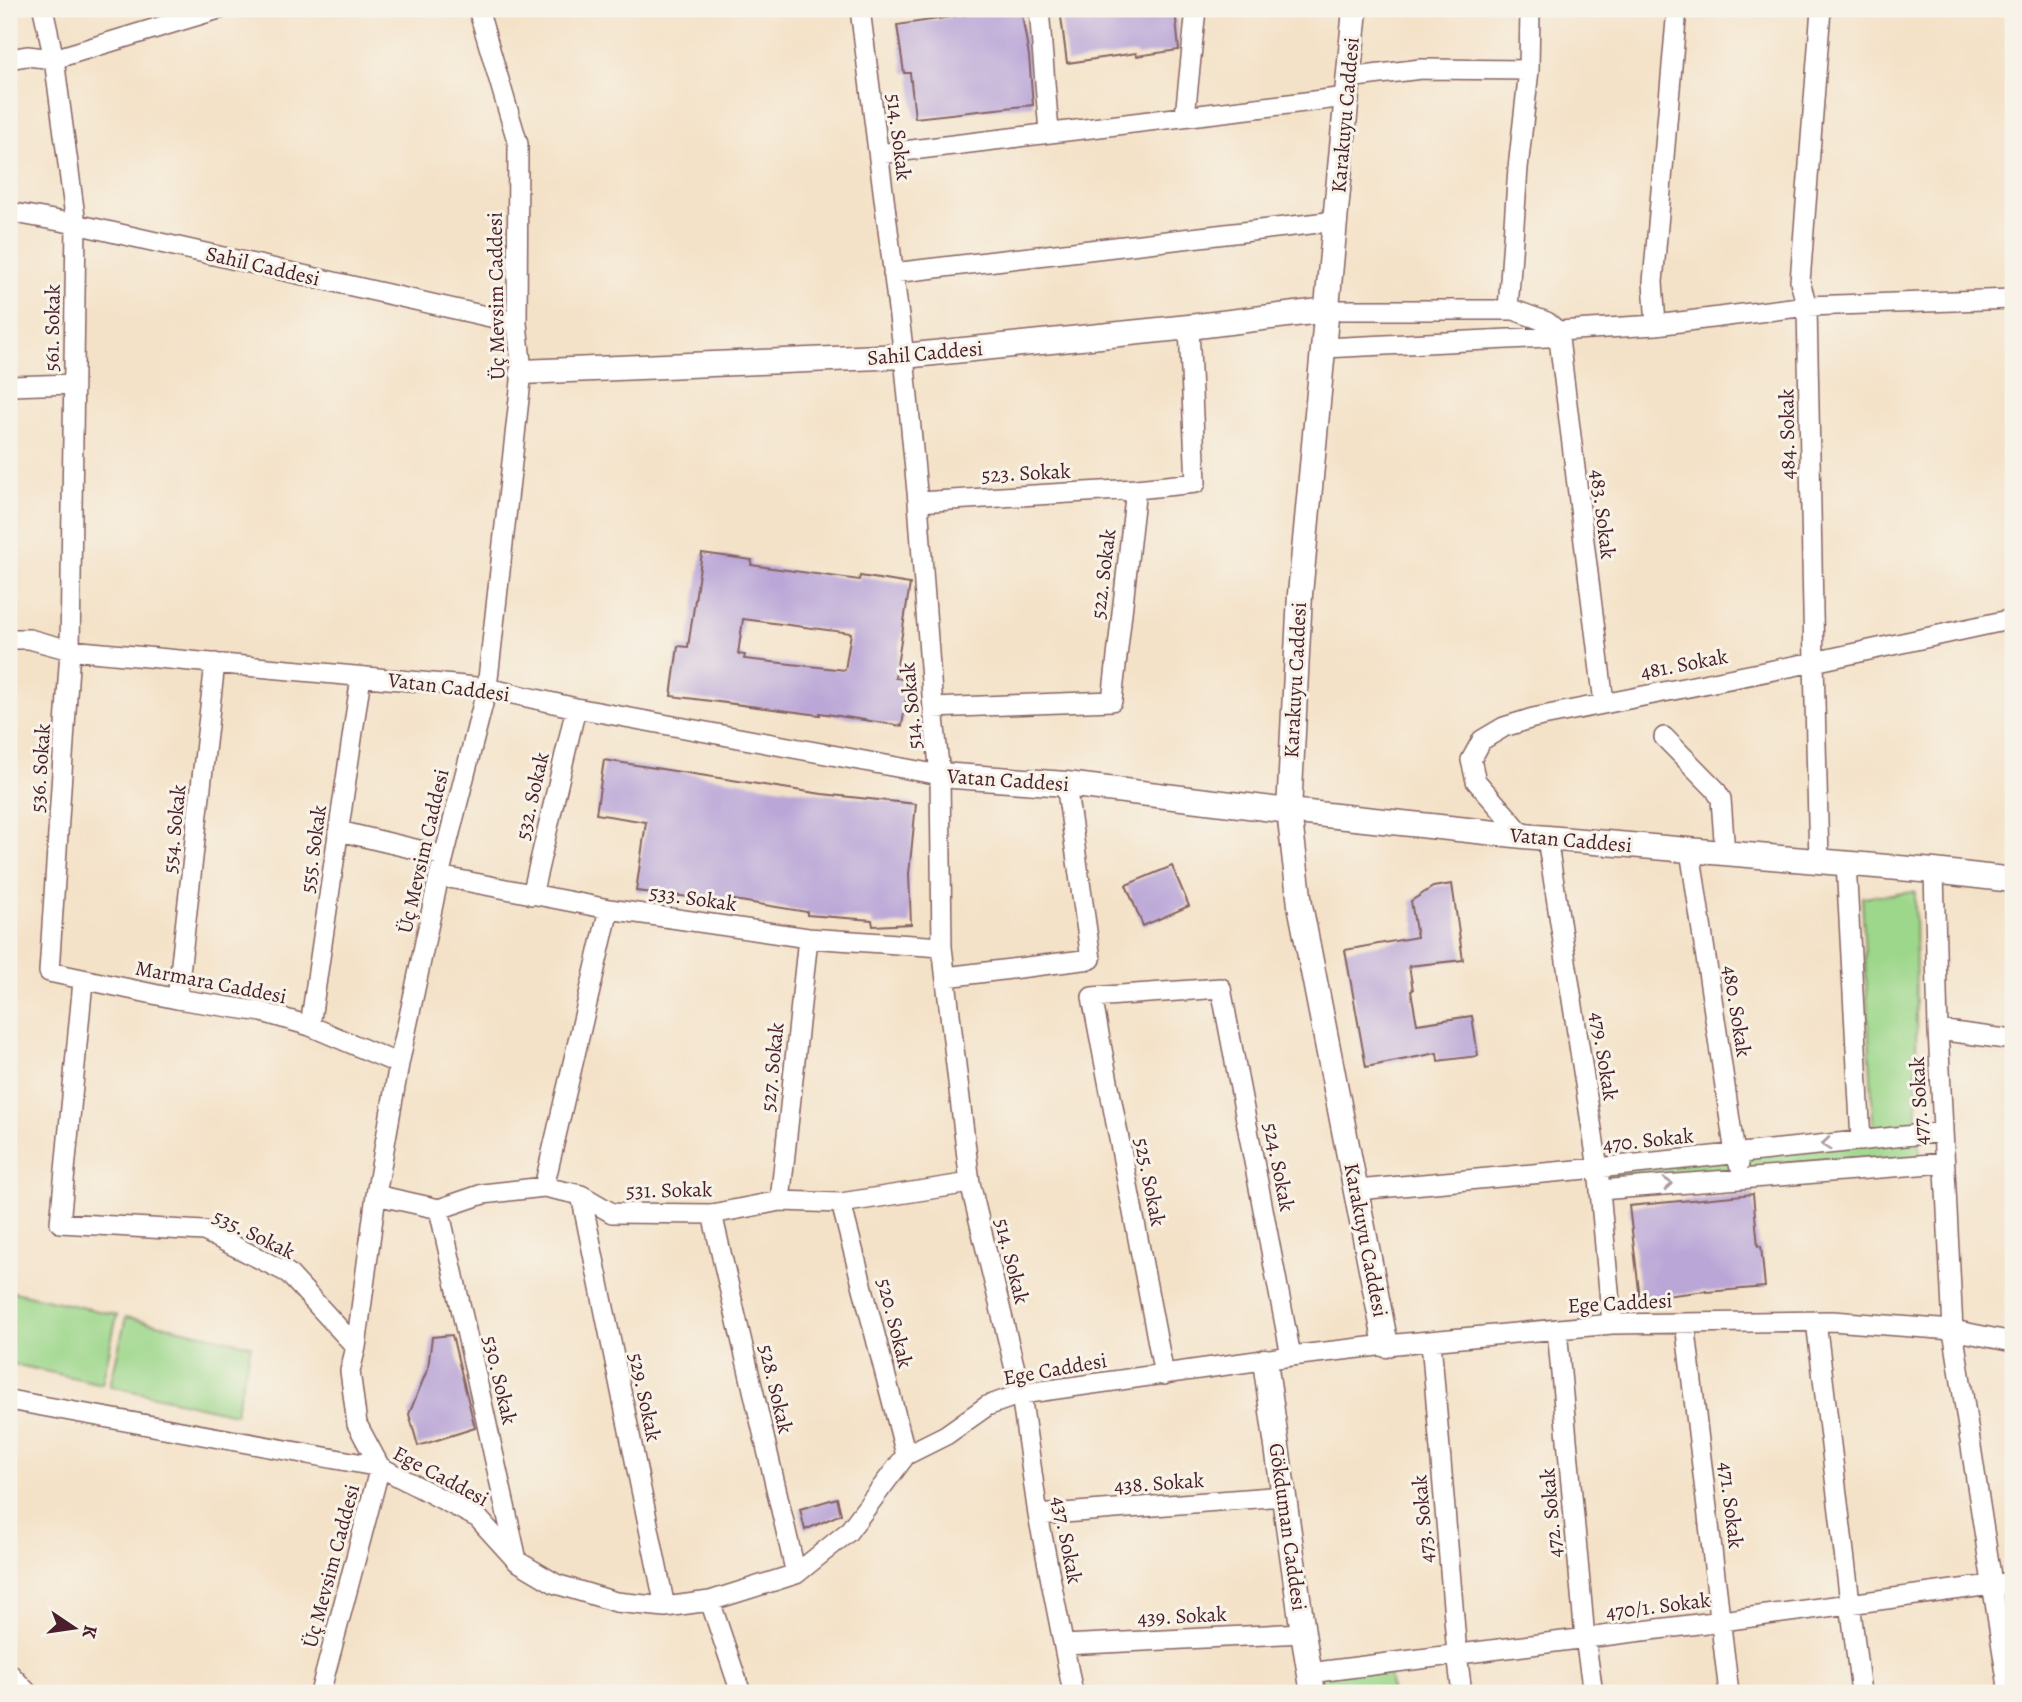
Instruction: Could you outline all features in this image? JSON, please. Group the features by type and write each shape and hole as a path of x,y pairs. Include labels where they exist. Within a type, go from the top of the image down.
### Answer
{"street":[{"name":"561. Sokak","path":"43,9 54,59 76,225 70,650"},
{"path":"9,59 27,56 54,59 219,9"},
{"name":"Üç Mevsim Caddesi","path":"320,1693 380,1467 357,1424 351,1371 376,1195 399,1064 439,876 486,688 522,372 517,323 518,144 478,9"},
{"name":"514. Sokak","path":"860,9 904,356 918,502 940,775 942,947 970,1183 1021,1394"},
{"path":"1039,9 1049,132"},
{"path":"1185,116 1196,9"},
{"name":"Karakuyu Caddesi","path":"1355,9 1300,594 1289,811 1300,905 1386,1345"},
{"path":"1508,309 1518,168 1530,70 1530,9"},
{"path":"1656,325 1653,282 1677,9"},
{"name":"484. Sokak","path":"1819,861 1807,306 1800,282 1821,9"},
{"path":"879,154 1185,116 1347,88 1421,69 1530,70"},
{"name":"Sahil Caddesi","path":"9,212 517,323"},
{"path":"893,273 1336,221"},
{"path":"1324,348 1548,337 1556,331 1656,325 1807,306 2013,299"},
{"path":"1328,310 1508,309 1547,322 1556,331"},
{"name":"Sahil Caddesi","path":"522,372 904,356 1328,310"},
{"path":"1136,489 1196,483 1189,327"},
{"name":"483. Sokak","path":"1556,331 1604,703"},
{"path":"9,386 74,384"},
{"name":"523. Sokak","path":"918,502 1136,489"},
{"name":"522. Sokak","path":"933,708 1112,701 1136,489"},
{"name":"481. Sokak","path":"1536,837 1476,781 1471,760 1482,740 1504,727 1533,718 2013,619"},
{"name":"Vatan Caddesi","path":"9,639 29,639 70,650 486,688 576,708 940,775 1066,784 1536,837 2013,880"},
{"name":"536. Sokak","path":"49,972 70,650"},
{"name":"554. Sokak","path":"177,999 215,663"},
{"name":"555. Sokak","path":"310,1026 361,677"},
{"name":"532. Sokak","path":"532,895 576,708"},
{"path":"1664,737 1715,789 1721,799 1725,853"},
{"path":"946,977 1091,959 1066,784"},
{"path":"339,831 444,856"},
{"name":"479. Sokak","path":"1536,837 1598,1168 1612,1324"},
{"name":"480. Sokak","path":"1690,850 1735,1154 1743,1179"},
{"path":"1846,863 1861,1141"},
{"name":"477. Sokak","path":"1934,871 1938,1030 1953,1330 2009,1693"},
{"name":"533. Sokak","path":"439,876 609,909 808,939 942,947"},
{"path":"544,1186 609,909"},
{"name":"527. Sokak","path":"780,1201 808,939"},
{"name":"Marmara Caddesi","path":"49,972 177,999 262,1012 310,1026 399,1064"},
{"name":"535. Sokak","path":"83,981 61,1223 204,1231 288,1273 356,1347"},
{"name":"525. Sokak","path":"1164,1375 1092,998 1221,988"},
{"name":"524. Sokak","path":"1221,988 1292,1356"},
{"path":"1938,1030 2013,1040"},
{"name":"470. Sokak","path":"1357,1190 1943,1132"},
{"path":"1600,1190 1944,1163"},
{"name":"531. Sokak","path":"439,1209 483,1194 544,1186 581,1195 612,1213 712,1214 780,1201 841,1203 970,1183"},
{"path":"376,1195 439,1209"},
{"name":"529. Sokak","path":"581,1195 665,1607"},
{"name":"520. Sokak","path":"841,1203 906,1455"},
{"name":"530. Sokak","path":"439,1209 517,1561"},
{"name":"528. Sokak","path":"712,1214 796,1573"},
{"path":"1816,1321 1861,1693"},
{"name":"Ege Caddesi","path":"9,1400 380,1467 478,1518 517,1561 556,1584 616,1602 665,1607 710,1601 796,1573 848,1532 906,1455 946,1435 987,1406 1021,1394 1292,1356 1612,1324 1816,1321 1953,1330 2013,1342"},
{"name":"471. Sokak","path":"1685,1323 1730,1693"},
{"name":"472. Sokak","path":"1557,1329 1585,1637 1593,1693"},
{"name":"473. Sokak","path":"1431,1340 1462,1693"},
{"name":"Gökduman Caddesi","path":"1265,1361 1311,1683"},
{"name":"437. Sokak","path":"1021,1394 1038,1515 1073,1693"},
{"name":"438. Sokak","path":"1038,1515 1284,1496"},
{"name":"470/1. Sokak","path":"1311,1683 1457,1654 2013,1582"},
{"path":"710,1601 741,1693"},
{"name":"439. Sokak","path":"1064,1645 1303,1633"},
{"path":"9,1673 28,1693"}],"green space":[{"path":"1915,892 1917,1135 1922,1165 1600,1190 1598,1168 1874,1139 1862,897"},
{"path":"9,1291 117,1315 102,1384 9,1363"},
{"path":"126,1317 251,1345 235,1414 110,1386"},
{"path":"1389,1663 1391,1693 1312,1693 1309,1673"}],"building":[{"path":"971,9 1021,9 1029,56 1033,105 915,118 910,73 904,73 897,25 972,14"},
{"path":"1060,9 1175,9 1179,50 1067,63"},
{"path":"702,553 752,560 751,565 910,584 895,678 909,680 902,726 820,713 671,696 678,646 688,647","holes":["743,619 851,633 845,670 744,659 745,655 738,654"]},
{"path":"604,760 822,794 916,804 909,874 911,924 873,926 872,920 807,915 807,912 734,900 636,891 646,822 596,814"},
{"path":"1172,866 1189,906 1143,926 1126,885"},
{"path":"1452,884 1463,960 1409,966 1411,991 1417,1024 1472,1016 1478,1056 1438,1061 1437,1053 1366,1067 1345,950 1417,937 1411,901 1433,887"},
{"path":"1753,1194 1765,1287 1640,1299 1629,1206"},
{"path":"452,1335 475,1428 418,1446 409,1414 428,1368 432,1337"},
{"path":"837,1498 841,1514 805,1530 800,1509"}]}
